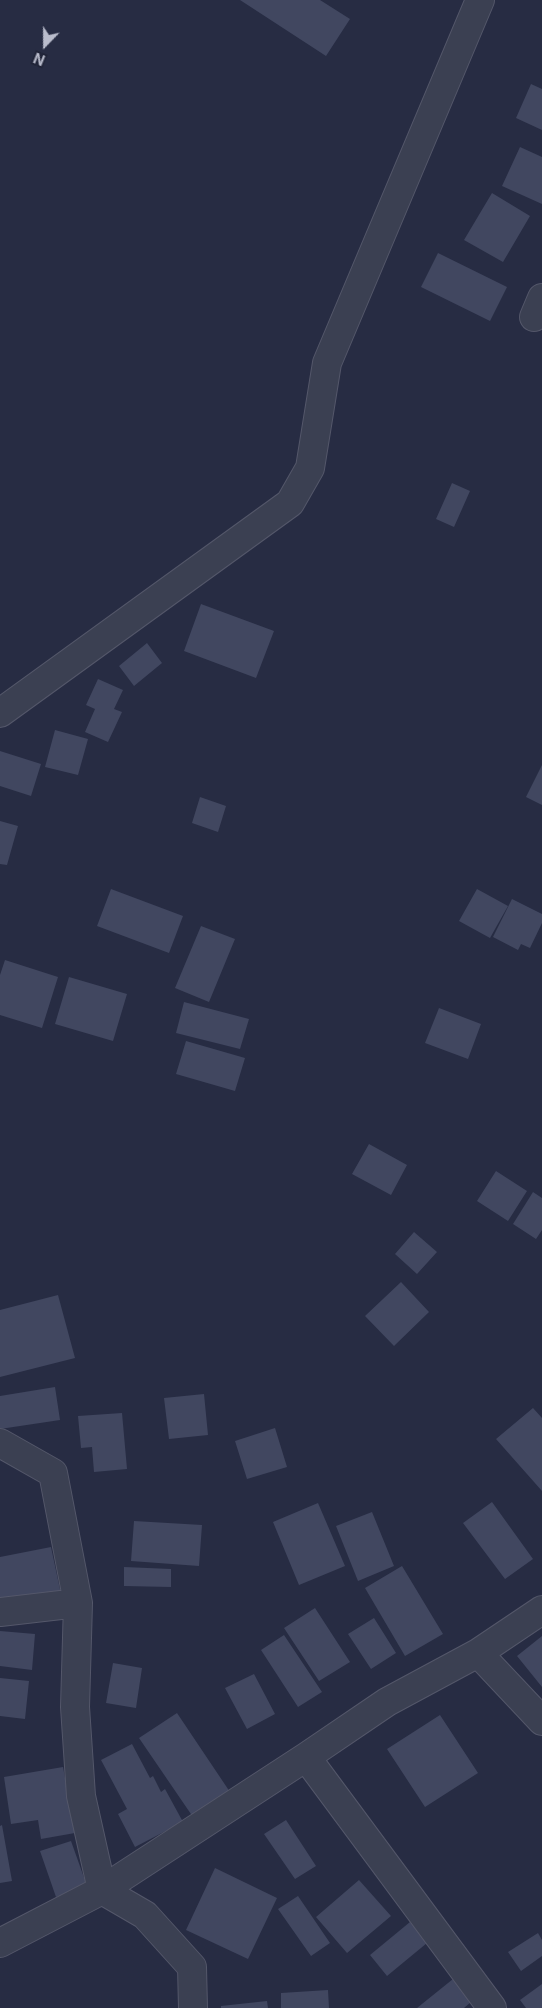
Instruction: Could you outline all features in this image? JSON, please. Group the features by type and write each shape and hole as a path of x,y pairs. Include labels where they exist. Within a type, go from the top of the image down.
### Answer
{"street":[{"path":"0,713 290,502 310,468 328,363 480,0"},
{"path":"0,1443 53,1473 78,1603 74,1707 81,1796 102,1890 145,1915 192,1967 193,2008"},
{"path":"0,1612 78,1603"},
{"path":"0,1943 102,1890 387,1702 478,1653 542,1610"},
{"path":"478,1653 542,1721"},
{"path":"306,1757 492,2008"}],"building":[{"path":"240,0 320,0 350,19 326,56"},
{"path":"531,84 542,89 542,130 516,118"},
{"path":"520,147 542,157 542,204 502,186"},
{"path":"492,193 530,216 503,262 464,240"},
{"path":"438,253 507,287 490,321 421,287"},
{"path":"452,483 470,491 454,527 436,519"},
{"path":"201,604 274,631 256,678 184,651"},
{"path":"147,643 162,663 134,686 119,666"},
{"path":"98,679 123,690 114,709 122,712 108,742 85,732 95,709 86,705"},
{"path":"55,730 88,739 78,775 45,767"},
{"path":"0,751 41,764 31,796 0,786"},
{"path":"542,765 542,805 526,797"},
{"path":"200,797 226,806 218,832 192,823"},
{"path":"0,821 18,826 7,865 0,864"},
{"path":"111,889 183,916 169,953 97,926"},
{"path":"477,889 508,906 490,938 459,921"},
{"path":"512,899 542,914 542,923 530,948 521,944 518,950 493,937"},
{"path":"201,926 235,939 209,1002 175,988"},
{"path":"5,960 58,977 42,1028 0,1015 0,975"},
{"path":"69,977 127,994 113,1041 55,1024"},
{"path":"184,1002 249,1019 240,1049 176,1033"},
{"path":"439,1008 481,1024 468,1059 425,1043"},
{"path":"186,1041 245,1058 235,1091 176,1074"},
{"path":"369,1144 407,1165 391,1195 352,1174"},
{"path":"496,1171 527,1191 508,1221 477,1201"},
{"path":"533,1192 542,1198 542,1230 536,1239 513,1224"},
{"path":"414,1232 437,1252 417,1274 395,1254"},
{"path":"401,1282 429,1312 394,1346 365,1316"},
{"path":"58,1295 75,1358 0,1377 0,1310"},
{"path":"55,1387 60,1420 0,1429 0,1396"},
{"path":"204,1394 208,1435 169,1439 164,1398"},
{"path":"533,1408 542,1418 542,1491 496,1439"},
{"path":"122,1413 127,1469 94,1472 92,1447 81,1448 78,1416"},
{"path":"275,1428 287,1467 247,1479 235,1441"},
{"path":"492,1502 533,1559 505,1579 463,1523"},
{"path":"318,1503 345,1566 299,1585 273,1522"},
{"path":"372,1512 394,1566 358,1581 336,1526"},
{"path":"134,1521 202,1525 199,1566 131,1561"},
{"path":"51,1547 61,1594 0,1604 0,1557"},
{"path":"402,1566 443,1634 405,1656 365,1588"},
{"path":"124,1567 171,1569 171,1587 124,1586"},
{"path":"315,1608 350,1662 319,1681 284,1628"},
{"path":"374,1618 396,1653 371,1669 348,1634"},
{"path":"0,1631 35,1634 32,1670 0,1666"},
{"path":"284,1635 322,1692 298,1707 261,1650"},
{"path":"542,1636 542,1687 517,1656"},
{"path":"113,1663 142,1668 136,1708 106,1703"},
{"path":"254,1674 275,1714 247,1729 225,1688"},
{"path":"0,1678 29,1681 25,1719 0,1716"},
{"path":"177,1713 232,1795 195,1820 139,1738"},
{"path":"440,1715 478,1773 425,1807 387,1749"},
{"path":"132,1744 150,1778 153,1776 161,1792 165,1789 183,1822 135,1847 118,1814 127,1809 101,1760"},
{"path":"63,1767 75,1833 41,1839 38,1820 11,1824 4,1777"},
{"path":"286,1820 316,1866 295,1879 264,1834"},
{"path":"2,1825 12,1881 0,1883 0,1826"},
{"path":"71,1841 87,1886 56,1897 40,1851"},
{"path":"215,1868 277,1898 248,1959 186,1930"},
{"path":"359,1880 391,1916 347,1953 316,1917"},
{"path":"298,1896 330,1943 311,1956 278,1909"},
{"path":"410,1922 427,1943 387,1976 370,1955"},
{"path":"538,1933 542,1940 542,1956 521,1971 508,1952"},
{"path":"453,1979 471,2002 464,2008 417,2008"},
{"path":"542,1984 542,2008 526,2008 520,2000"},
{"path":"328,1990 329,2008 281,2008 281,1993"},
{"path":"267,2001 268,2008 221,2008 221,2006"}]}
